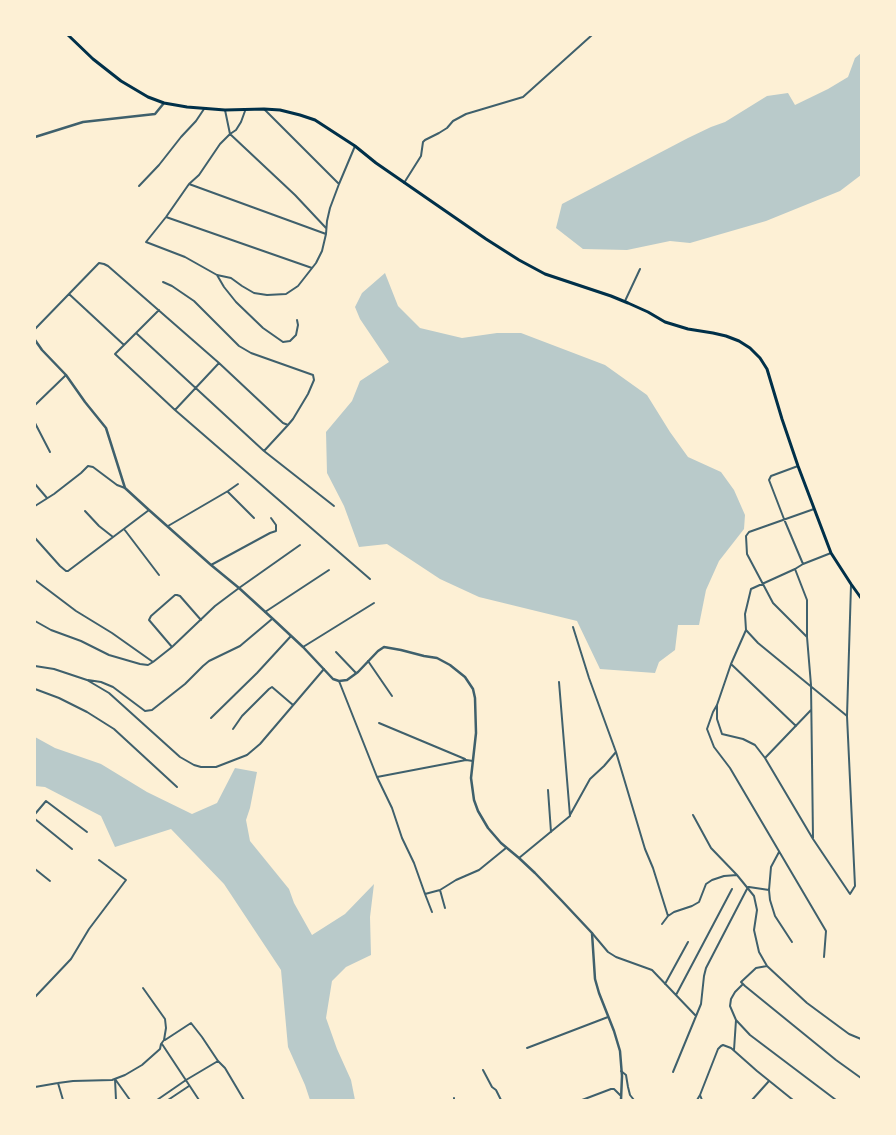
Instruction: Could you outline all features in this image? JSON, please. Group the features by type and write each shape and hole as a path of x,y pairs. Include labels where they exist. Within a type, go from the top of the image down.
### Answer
{"main road":[{"path":"68,35 93,59 121,81 148,97 164,103 204,109 245,111 264,109 280,110 315,120 355,146 404,183 484,238 545,274 625,302 675,326 688,330 713,333 739,341 750,348 760,358 767,369 798,466 831,553 861,598"}],"street":[{"path":"404,183 422,156 423,142 425,140 447,128 453,121 466,114 523,97 592,35"},
{"path":"35,137 83,122 154,114 164,103"},
{"path":"139,186 196,121 204,109"},
{"path":"264,109 339,184"},
{"path":"225,110 230,134 295,195 326,228"},
{"path":"245,111 236,130 220,144 199,174 189,184 146,242 185,257 217,275 231,278 254,293 267,295 286,294 298,286 316,263 322,251 326,234 326,221 330,208 355,146"},
{"path":"189,184 326,234"},
{"path":"166,217 312,268"},
{"path":"35,328 99,263 104,264 219,363 283,423 288,425"},
{"path":"625,302 640,269"},
{"path":"217,275 236,302 263,328 284,342 290,341 296,335 298,325 297,320"},
{"path":"163,282 172,286 194,301 239,346 251,353 313,375 314,380 308,394 293,419 264,451"},
{"path":"69,294 124,345"},
{"path":"158,310 115,354 175,410 370,578"},
{"path":"136,333 264,451 334,506"},
{"path":"35,340 42,350 66,375 106,428 125,488"},
{"path":"175,410 219,363"},
{"path":"35,405 66,375"},
{"path":"35,423 50,452"},
{"path":"35,506 54,494 88,466 93,467 117,485 125,488 273,618 333,679 339,681 347,680 368,662 378,650 384,647 437,658 450,665 465,677 473,689 475,698 476,733 471,778 474,800 478,811 488,828 501,844 519,858 562,900 608,952 616,957 652,970 696,1016"},
{"path":"798,466 771,476 769,480 803,564"},
{"path":"35,484 47,498"},
{"path":"168,526 238,484"},
{"path":"228,491 254,518"},
{"path":"807,637 773,603 747,554 746,536 749,532 814,509"},
{"path":"35,538 60,566 68,571 149,510"},
{"path":"85,511 113,538"},
{"path":"211,565 276,531 276,525 271,518"},
{"path":"124,529 159,576"},
{"path":"35,621 51,630 81,641 109,655 148,665 172,647 215,606 300,545"},
{"path":"824,958 826,931 730,768 714,747 707,729 712,712 717,705 746,630 745,614 752,589 763,585 803,564 831,553"},
{"path":"795,569 807,600 807,637 811,685 813,839"},
{"path":"265,612 329,570"},
{"path":"35,580 76,611 112,633 153,662"},
{"path":"717,705 718,719 722,734 743,739 755,745 765,758 813,839 850,894 855,886 847,716 851,584"},
{"path":"172,647 149,620 151,616 175,595 177,595 180,596 201,620"},
{"path":"303,647 374,603"},
{"path":"35,666 54,669 87,680 100,682 113,687 145,711 152,710 185,684 209,661 240,646 273,618"},
{"path":"573,627 589,678 616,752 645,849 653,868 668,916"},
{"path":"746,630 758,643 847,716"},
{"path":"211,718 257,673 291,636"},
{"path":"336,652 356,673"},
{"path":"368,662 392,696"},
{"path":"732,664 796,726"},
{"path":"87,680 109,693 180,757 194,765 201,767 216,767 247,756 260,744 324,669"},
{"path":"339,681 377,777 392,808 402,838 414,863 432,912"},
{"path":"559,682 570,816"},
{"path":"233,729 242,716 272,687 293,705"},
{"path":"35,689 60,698 114,729 178,787"},
{"path":"765,758 811,710"},
{"path":"379,722 466,760 473,761"},
{"path":"519,858 570,816 590,779 616,752"},
{"path":"377,777 466,760"},
{"path":"548,790 551,832"},
{"path":"35,814 46,801 87,832"},
{"path":"693,815 711,848 737,874 754,896 757,910 754,930 759,952 768,966 807,1003 849,1034 861,1039"},
{"path":"35,819 72,849"},
{"path":"425,894 440,890 456,880 479,870 506,848"},
{"path":"779,852 771,867 769,890 770,900 775,916 792,942"},
{"path":"35,997 71,960 89,929 126,880 99,860"},
{"path":"35,869 50,881"},
{"path":"662,924 668,916 674,912 699,902 706,884 712,880 737,874"},
{"path":"748,887 769,890"},
{"path":"672,1072 700,1004 706,968 748,887"},
{"path":"676,995 732,889"},
{"path":"440,890 445,908"},
{"path":"592,934 595,980 620,1051 620,1100"},
{"path":"665,984 688,942"},
{"path":"768,966 756,968 741,982 743,984 734,995 730,1006 736,1020 750,1035 836,1100"},
{"path":"743,984 836,1060 861,1078"},
{"path":"143,988 165,1019 166,1028 164,1040"},
{"path":"528,1048 609,1017"},
{"path":"734,1051 736,1020"},
{"path":"35,1087 58,1083 112,1080 125,1075 142,1065 160,1049 164,1040 191,1023 218,1061 225,1068 244,1100"},
{"path":"161,1044 199,1100"},
{"path":"697,1100 718,1049 723,1045 731,1048 793,1100"},
{"path":"157,1100 186,1080 218,1061"},
{"path":"482,1070 501,1100"},
{"path":"621,1071 626,1075 628,1087 634,1100"},
{"path":"115,1079 116,1100"},
{"path":"115,1079 130,1100"},
{"path":"752,1100 769,1081"},
{"path":"58,1083 63,1100"},
{"path":"168,1100 189,1086"},
{"path":"582,1100 611,1089 614,1089 620,1095"},
{"path":"700,1095 702,1100"}],"shaded area":[{"path":"861,53 861,175 840,191 766,221 690,243 670,241 627,250 583,249 556,228 562,204 688,138 725,122 767,96 788,93 795,105 828,89 848,77 855,58"},
{"path":"385,273 398,306 420,328 462,338 497,333 521,333 605,365 647,395 670,432 688,457 721,472 734,490 745,515 744,529 719,561 706,590 699,625 678,625 675,650 659,662 655,673 600,669 577,621 479,597 440,579 387,544 359,547 344,506 327,473 326,432 352,401 360,381 389,362 360,319 355,307 362,293"},
{"path":"35,737 55,748 101,764 147,792 192,814 217,803 235,768 257,772 250,808 246,820 250,841 289,889 294,903 312,935 345,914 374,884 370,917 371,955 346,967 332,981 326,1018 337,1049 351,1080 355,1100 310,1100 288,1047 281,970 224,884 171,829 115,847 101,816 45,787 35,786"}]}
